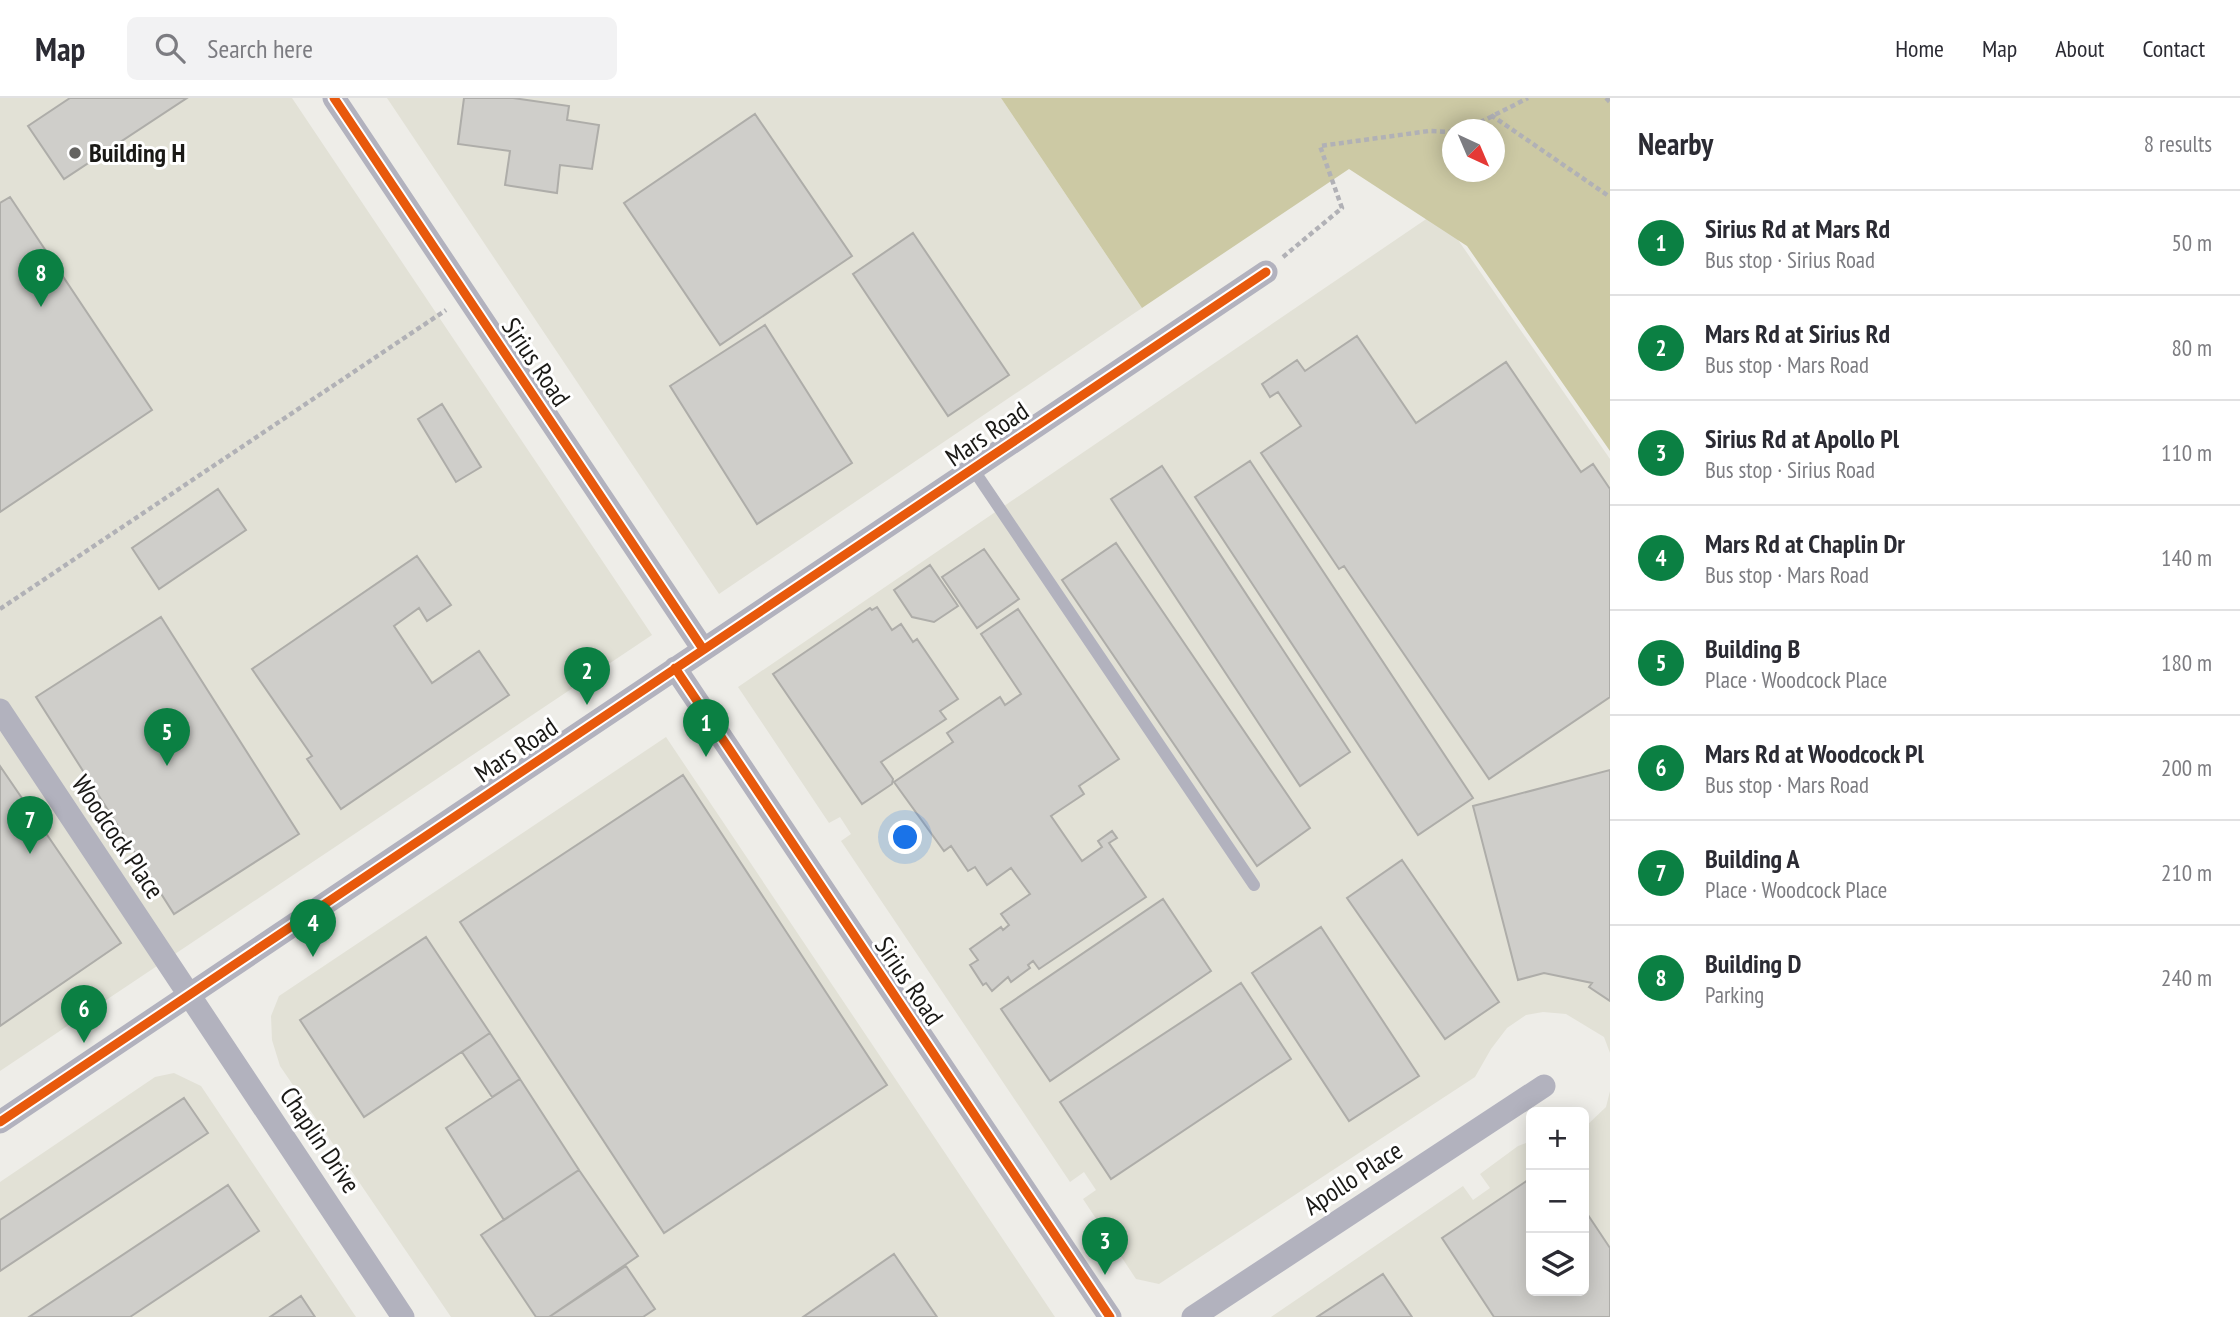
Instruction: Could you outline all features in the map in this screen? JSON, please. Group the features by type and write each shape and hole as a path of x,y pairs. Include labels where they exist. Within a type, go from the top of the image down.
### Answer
{"street":[{"name":"Sirius Road","path":"334,98 703,649"},
{"name":"Mars Road","path":"0,1122 1266,272"},
{"name":"Sirius Road","path":"675,668 1110,1317"},
{"name":"Woodcock Place","path":"0,710 189,995"},
{"name":"Chaplin Drive","path":"189,995 403,1317"},
{"name":"Apollo Place","path":"1193,1317 1544,1086"}],"lane":[{"path":"973,469 1254,885"}],"path":[{"path":"1484,119 1528,98"},
{"path":"1606,98 1610,102"},
{"path":"1491,115 1610,197"},
{"path":"1266,272 1342,208 1320,146 1442,132"},
{"path":"0,609 467,296"}],"shaded area":[{"path":"0,98 292,98 652,635 0,1071"},
{"path":"387,98 1001,98 1142,308 719,594"},
{"path":"1001,98 1610,98 1610,451 1467,246 1349,169 1142,308"},
{"path":"1438,211 1610,459 1610,1053 1604,1037 1566,1014 1543,1012 1526,1015 1507,1028 1475,1077 1159,1284 1136,1279 1083,1199 1096,1190 1084,1172 1070,1182 841,841 851,834 840,817 829,823 738,687"},
{"path":"666,737 1055,1317 451,1317 280,1066 272,1040 271,1016 279,996"},
{"path":"174,1073 201,1086 356,1317 0,1317 0,1182 155,1077"},
{"path":"1610,1091 1610,1317 1271,1317 1463,1186 1473,1200 1490,1188 1480,1174 1526,1143 1526,1296 1589,1296 1589,1123 1606,1107"}],"building":[{"name":"Building H","path":"70,98 187,98 64,179 28,126"},
{"path":"464,98 513,98 569,106 567,120 599,125 592,169 560,165 557,193 505,185 510,151 458,144"},
{"path":"755,114 852,256 720,345 624,203"},
{"path":"10,197 152,410 0,512 0,203"},
{"path":"913,233 1009,375 948,416 853,274"},
{"path":"765,325 852,463 757,524 670,386"},
{"path":"1357,336 1416,423 1506,362 1581,472 1593,464 1610,489 1610,697 1489,779 1344,566 1339,569 1261,453 1301,426 1278,392 1270,397 1262,384 1297,360 1305,371"},
{"path":"442,404 481,467 456,482 418,419"},
{"path":"1250,461 1473,798 1418,835 1195,497"},
{"path":"1162,466 1350,752 1300,786 1111,499"},
{"path":"218,489 246,530 159,589 132,548"},
{"path":"1116,543 1310,828 1257,866 1062,580"},
{"path":"984,549 1019,599 977,628 942,577"},
{"path":"417,556 451,605 427,621 419,608 394,626 432,683 479,651 509,695 341,809 307,759 312,756 252,669"},
{"path":"930,565 958,606 934,622 912,617 894,590"},
{"path":"877,607 892,630 901,624 913,642 917,639 958,699 940,711 946,719 881,762 893,779 892,784 862,804 773,674 870,608 872,610"},
{"path":"1018,609 1119,759 1079,786 1084,794 1051,816 1082,861 1102,847 1098,841 1112,831 1117,838 1109,843 1146,897 1039,969 1033,961 1028,965 1030,968 1011,982 1008,977 992,991 986,983 983,985 970,965 978,960 970,949 1001,927 1003,930 1009,925 1001,914 1030,894 1011,868 987,885 975,867 968,871 951,846 944,851 894,782 953,742 947,733 1000,697 1005,705 1021,694 981,634"},
{"path":"161,617 299,834 174,914 36,697"},
{"path":"0,766 121,943 0,1026"},
{"path":"1610,770 1610,1001 1589,987 1592,983 1544,973 1518,980 1473,806"},
{"path":"683,775 887,1085 664,1233 460,922"},
{"path":"1402,860 1499,1002 1445,1039 1347,898"},
{"path":"1163,899 1211,971 1050,1081 1001,1009"},
{"path":"1321,927 1419,1076 1349,1121 1252,973"},
{"path":"426,937 490,1033 364,1117 300,1020"},
{"path":"1241,983 1291,1059 1111,1179 1060,1102"},
{"path":"490,1033 520,1079 492,1097 462,1052"},
{"path":"520,1079 579,1170 504,1220 446,1128"},
{"path":"184,1098 208,1133 0,1271 0,1220"},
{"path":"579,1170 638,1256 549,1317 536,1317 481,1235"},
{"path":"1526,1181 1526,1296 1589,1296 1589,1216 1610,1248 1610,1317 1494,1317 1442,1238"},
{"path":"228,1185 259,1231 130,1317 29,1317"},
{"path":"894,1254 937,1317 803,1317"},
{"path":"626,1266 655,1309 643,1317 549,1317"},
{"path":"1383,1274 1412,1317 1317,1317"},
{"path":"301,1296 315,1317 270,1317"}],"cycle path":[{"path":"334,98 703,649"},
{"path":"0,1122 1266,272"},
{"path":"675,668 1110,1317"}],"place":[{"name":"Building H","path":"75,153"},
{"name":"Building D","path":"41,307"},
{"name":"Mars Rd at Sirius Rd","path":"587,705"},
{"name":"Sirius Rd at Mars Rd","path":"706,757"},
{"name":"Building B","path":"167,766"},
{"name":"Building A","path":"30,854"},
{"name":"Mars Rd at Chaplin Dr","path":"313,957"},
{"name":"Mars Rd at Woodcock Pl","path":"84,1043"},
{"name":"Sirius Rd at Apollo Pl","path":"1105,1275"}]}
